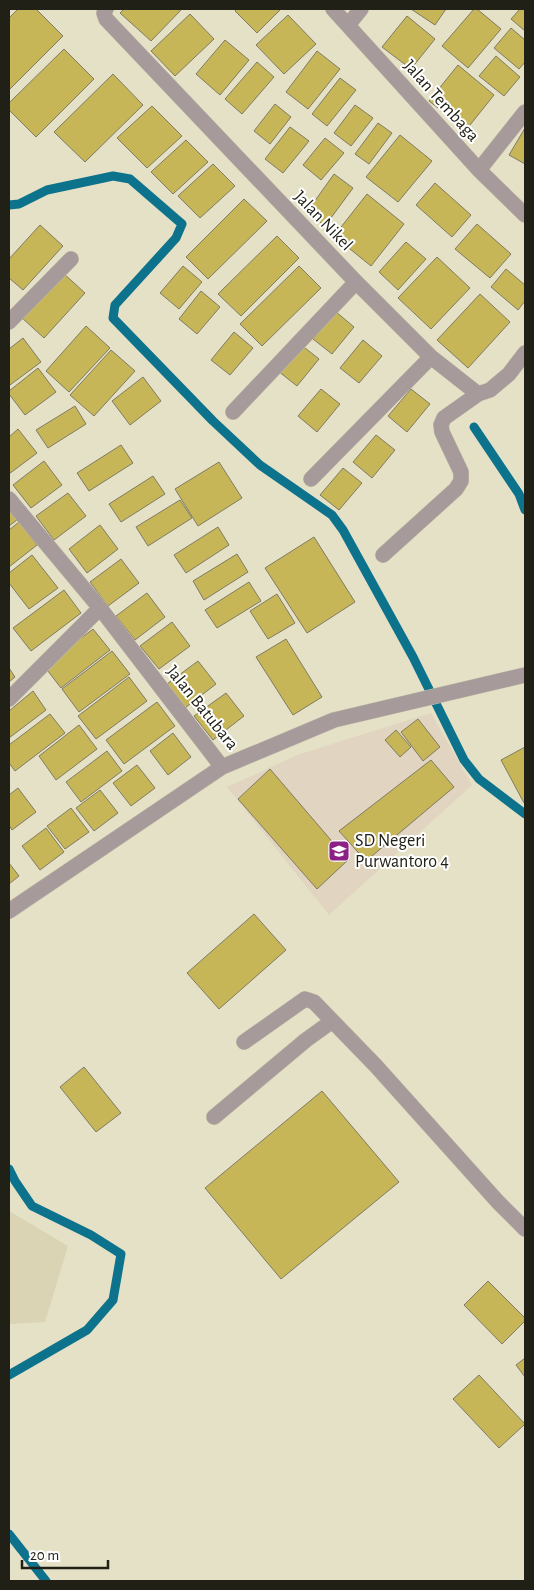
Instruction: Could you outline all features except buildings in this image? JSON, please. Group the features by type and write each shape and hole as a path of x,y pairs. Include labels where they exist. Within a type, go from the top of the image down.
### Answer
{"street":[{"name":"Jalan Tembaga","path":"333,9 479,170 525,215"},
{"path":"348,24 361,9"},
{"name":"Jalan Nikel","path":"106,14 356,282 431,357 478,394"},
{"path":"479,170 525,112"},
{"path":"9,322 71,259"},
{"path":"233,412 356,282"},
{"path":"383,555 456,489 461,481 461,472 442,432 441,425 444,418 478,394 490,390 509,374 525,354"},
{"path":"311,479 431,357"},
{"name":"Jalan Batubara","path":"9,499 100,608 222,767 334,720 525,675"},
{"path":"9,699 100,608"},
{"path":"9,910 222,767"},
{"path":"244,1042 304,999 314,1002 331,1022 376,1066 498,1202 525,1229"},
{"path":"214,1117 306,1040 331,1022"}],"shaded area":[{"name":"SD Negeri Purwantoro 4","path":"431,713 472,785 329,915 227,787 300,754"},
{"path":"9,1211 68,1246 45,1322 9,1324"}],"waterway":[{"path":"9,205 19,204 47,190 113,176 130,179 182,224 176,238 115,305 113,318 213,421 260,465 332,515 343,530 413,657 464,760 479,779 525,814"},
{"path":"474,427 519,494 525,510"},
{"path":"9,1169 32,1206 91,1235 121,1254 113,1300 87,1330 9,1375"},
{"path":"9,1534 46,1581"}],"place":[{"name":"SD Negeri Purwantoro 4","path":"339,851"}]}
